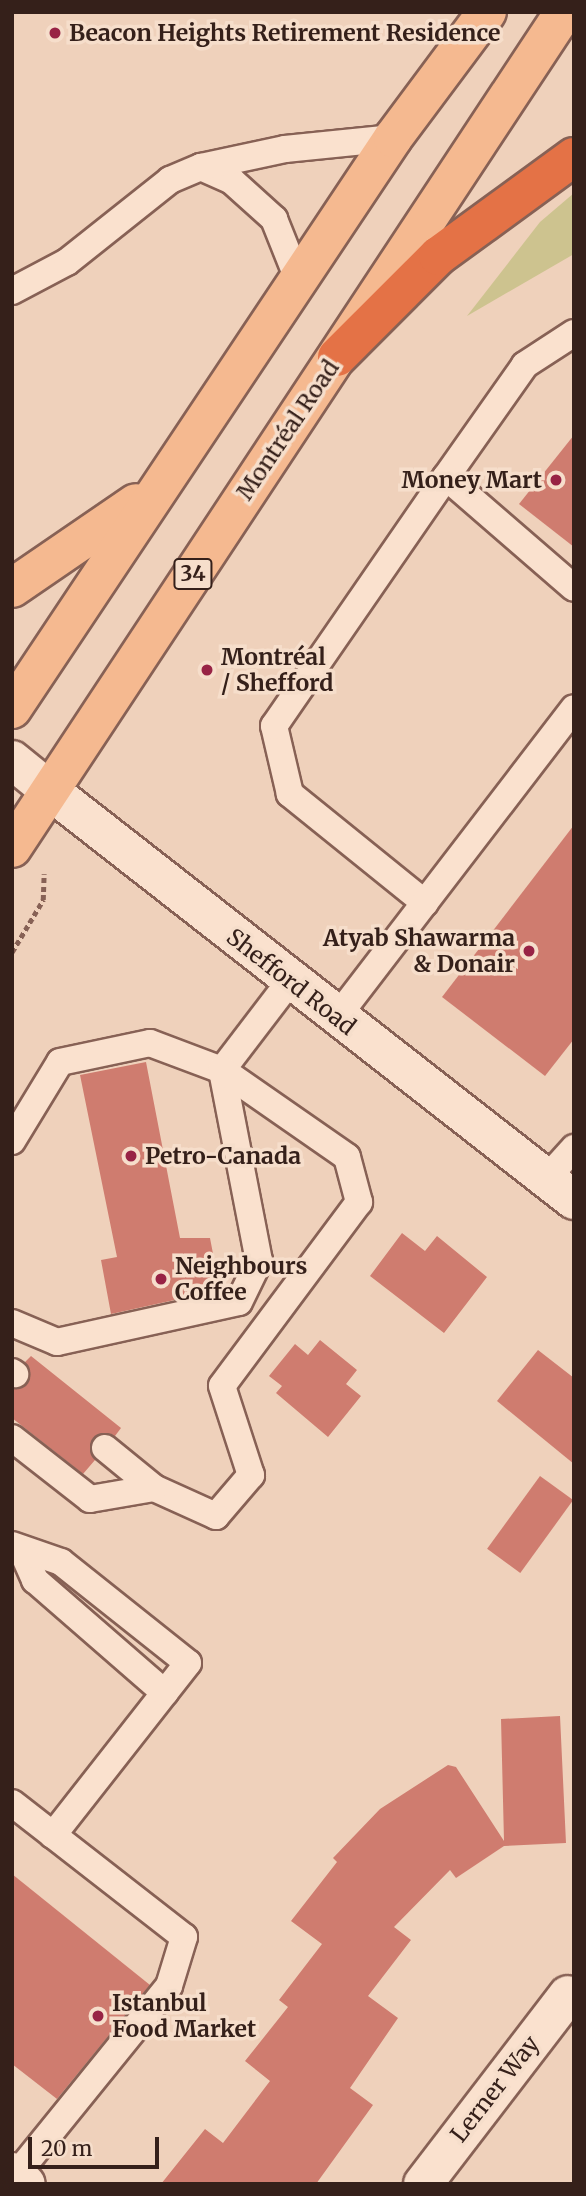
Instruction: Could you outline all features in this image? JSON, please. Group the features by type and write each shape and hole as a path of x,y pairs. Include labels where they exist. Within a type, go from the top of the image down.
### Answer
{"highway":[{"path":"337,357 438,256 574,157"}],"main road":[{"path":"12,709 393,138 487,12"},
{"name":"Montréal Road","path":"12,848 564,12"},
{"path":"12,588 158,487"}],"street":[{"name":"Shefford Road","path":"12,760 290,981 560,1190"},
{"name":"Lerner Way","path":"423,2184 568,1995"}],"lane":[{"path":"12,291 68,262 170,180 201,167 285,149 393,138"},
{"path":"201,167 232,181 274,219 298,279"},
{"path":"425,903 290,794 274,726 524,365 574,333"},
{"path":"446,477 574,588"},
{"path":"337,1017 574,708"},
{"path":"12,1322 57,1342 239,1302 259,1261 222,1070 290,981"},
{"path":"13,1144 60,1062 150,1043 222,1070 347,1157 359,1202 222,1386 251,1475 216,1516 154,1488 105,1448"},
{"path":"560,1190 574,1148"},
{"path":"12,1438 90,1499 154,1488"},
{"path":"17,1549 61,1562 188,1663 52,1835"},
{"path":"17,1549 35,1580 165,1693"},
{"path":"12,1803 184,1937 169,1986 17,2178"}],"path":[{"path":"12,952 43,900"}],"shaded area":[{"path":"574,193 574,254 467,316 540,222"}],"building":[{"name":"Money Mart","path":"574,435 574,547 519,504"},
{"path":"574,825 574,1039 545,1076 442,997"},
{"name":"Petro-Canada","path":"146,1062 180,1238 210,1238 220,1290 111,1314 101,1260 117,1257 80,1075"},
{"path":"402,1233 425,1251 437,1236 487,1277 444,1333 370,1276"},
{"path":"320,1340 357,1370 346,1384 361,1396 328,1437 276,1393 282,1386 269,1376 295,1344 308,1355"},
{"path":"538,1350 574,1378 574,1464 497,1401"},
{"path":"31,1356 121,1428 115,1436 92,1439 95,1460 83,1474 12,1418 12,1389 28,1382 25,1362"},
{"path":"540,1476 573,1500 520,1573 487,1549"},
{"path":"560,1716 566,1843 504,1846 456,1878 450,1870 394,1927 411,1940 368,1996 398,2018 350,2088 373,2105 316,2184 161,2184 205,2129 223,2143 270,2081 245,2061 288,2007 279,2000 322,1944 291,1921 337,1862 333,1858 380,1809 448,1765 456,1767 504,1841 501,1719"},
{"path":"12,1874 150,1985 57,2099 12,2064"}],"place":[{"name":"Beacon Heights Retirement Residence","path":"55,33"},
{"name":"Money Mart","path":"556,480"},
{"name":"Montréal / Shefford","path":"207,670"},
{"name":"Atyab Shawarma & Donair","path":"529,951"},
{"name":"Petro-Canada","path":"131,1156"},
{"name":"Neighbours Coffee","path":"161,1279"},
{"name":"Istanbul Food Market","path":"98,2016"}]}
